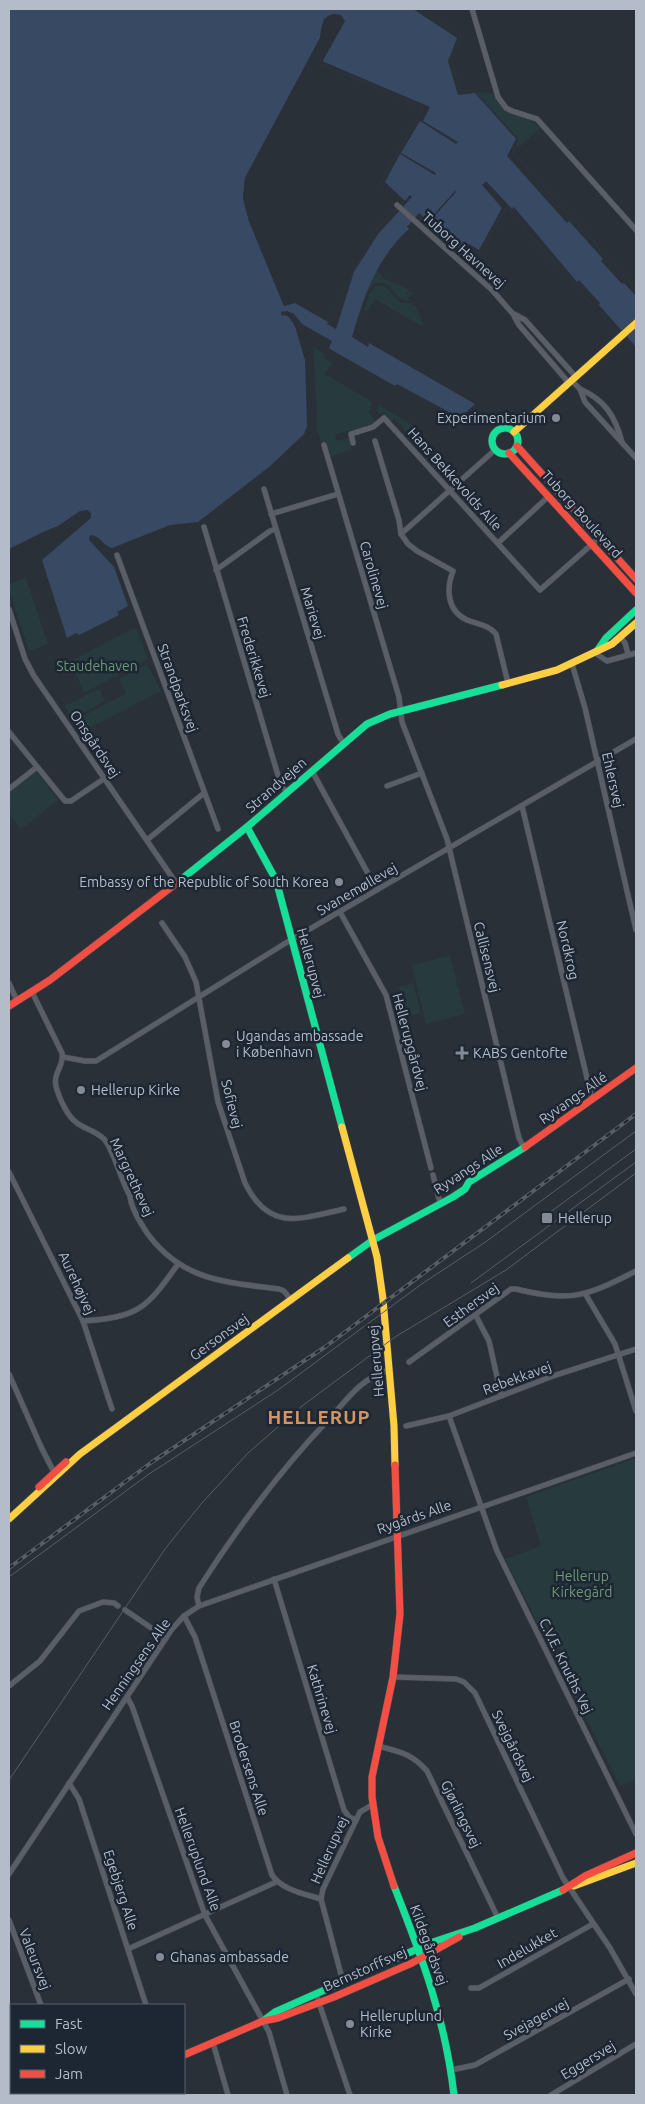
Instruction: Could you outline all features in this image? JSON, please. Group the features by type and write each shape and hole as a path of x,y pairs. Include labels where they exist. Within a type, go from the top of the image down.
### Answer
{"street":[{"path":"472,9 498,97 502,103 512,111 537,119 636,230"},
{"name":"Tuborg Havnevej","path":"397,205 492,290 513,314 519,325 573,380"},
{"name":"Tuborg Havnevej","path":"513,314 525,320 580,389 585,402 636,458"},
{"path":"514,432 636,323"},
{"name":"Tuborg Havnevej","path":"580,389 594,395 616,420 622,442"},
{"name":"Hans Bekkevolds Alle","path":"353,443 351,434 373,427 384,418 540,590 592,544"},
{"path":"505,428 514,432 518,439 517,446 509,453 502,453 496,449 493,443 496,432 505,428"},
{"path":"375,441 399,520 401,534 408,544 417,551 453,571 448,590 454,610 465,619 492,629 496,634 508,683"},
{"name":"Carolinevej","path":"324,445 399,697 400,712"},
{"name":"Tuborg Boulevard","path":"517,446 636,579"},
{"path":"401,534 496,449"},
{"name":"Tuborg Boulevard","path":"509,453 636,593"},
{"name":"Marievej","path":"264,490 338,734 343,743"},
{"path":"271,514 338,494"},
{"path":"498,543 549,496"},
{"name":"Frederikkevej","path":"204,527 280,782 287,793"},
{"path":"216,570 270,531 276,529"},
{"path":"592,544 599,538"},
{"name":"Strandparksvej","path":"117,555 218,829"},
{"name":"Onsgårdsvej","path":"9,609 28,665 176,883"},
{"name":"Strandvejen","path":"595,653 606,638 636,610"},
{"name":"Strandvejen","path":"9,1006 32,992 176,883 247,827 343,743 372,721 572,664 595,653 620,637 636,623"},
{"path":"620,637 625,643 628,654"},
{"path":"595,653 607,661 636,653"},
{"name":"Ehlersvej","path":"572,664 598,762 636,930"},
{"name":"Callisensvej","path":"400,712 402,722 449,848 519,1138 524,1148"},
{"path":"9,732 63,800 68,802 105,778"},
{"name":"Svanemøllevej","path":"63,1057 96,1061 292,939 636,739"},
{"path":"9,789 37,767"},
{"path":"312,771 377,890"},
{"path":"387,786 422,773"},
{"path":"147,840 204,793"},
{"name":"Nordkrog","path":"522,806 592,1099"},
{"name":"Hellerupvej","path":"247,827 273,872 373,1240 382,1292 394,1426 400,1614 393,1677 372,1777 372,1805 360,1812 323,1889 321,1900 343,1982"},
{"name":"Hellerupgårdvej","path":"340,912 386,995 430,1156 431,1168"},
{"name":"Sofievej","path":"162,923 189,966 196,982 218,1102 250,1194 263,1210 282,1218 301,1218 344,1210"},
{"path":"9,983 17,1001"},
{"path":"32,992 63,1057"},
{"name":"Margrethevej","path":"63,1057 56,1071 55,1083 67,1110 76,1123 95,1132 105,1140 130,1196 130,1202 143,1226 159,1248 178,1264 194,1274 223,1282 279,1289 284,1291 292,1300"},
{"name":"Ryvangs Allé","path":"524,1148 636,1068"},
{"name":"Ryvangs Alle","path":"373,1240 453,1197 465,1189 469,1182 524,1148"},
{"name":"Aurehøjvej","path":"9,1172 83,1321 112,1409"},
{"path":"433,1175 440,1203"},
{"name":"Gersonsvej","path":"9,1519 55,1474 80,1454 373,1240"},
{"path":"83,1321 110,1319 136,1310 153,1298 178,1264"},
{"name":"Esthersvej","path":"409,1362 476,1316 510,1289 556,1296 586,1295 636,1271"},
{"path":"586,1295 620,1355 636,1411"},
{"path":"476,1316 489,1341 501,1395"},
{"name":"Rebekkavej","path":"406,1426 449,1416 501,1395 636,1350"},
{"path":"199,1606 197,1597 199,1588 259,1500 289,1462 366,1379 388,1370"},
{"path":"9,1374 55,1474"},
{"name":"C.V.E. Knuths Vej","path":"449,1416 497,1551 636,1834"},
{"name":"Rygårds Alle","path":"199,1606 636,1452"},
{"name":"Kathrinevej","path":"274,1578 344,1810 349,1817 356,1820"},
{"path":"9,1687 40,1661 79,1611 108,1601 118,1606"},
{"name":"Henningsens Alle","path":"9,1874 166,1638 184,1616 199,1606"},
{"path":"125,1610 166,1638"},
{"name":"Brodersens Alle","path":"184,1616 196,1637 272,1875 276,1882"},
{"name":"Svejgårdsvej","path":"393,1677 456,1679 470,1686 563,1878 629,1980 636,1994"},
{"name":"Helleruplund Alle","path":"127,1696 205,1915 269,2032 287,2095"},
{"name":"Gjørlingsvej","path":"378,1746 406,1753 417,1760 427,1771 498,1918"},
{"name":"Egebjerg Alle","path":"69,1783 79,1799 146,2004"},
{"name":"Kildegårdsvej","path":"372,1805 382,1855 419,1949 442,2020 454,2095"},
{"name":"Bernstorffsvej","path":"569,1887 586,1876 636,1853"},
{"name":"Bernstorffsvej","path":"263,2021 275,2012 419,1949 473,1929 569,1887 588,1882 636,1863"},
{"path":"128,1949 276,1882 321,1900"},
{"name":"Valeursvej","path":"9,1920 41,2004"},
{"name":"Indelukket","path":"471,1988 479,1988 593,1924"},
{"name":"Bernstorffsvej","path":"185,2055 263,2021 278,2018 320,2003 422,1958 473,1929"},
{"name":"Svejagervej","path":"451,2070 475,2065 629,1980"},
{"path":"316,1994 350,2095"},
{"path":"213,2043 228,2095"},
{"name":"Eggersvej","path":"551,2095 636,2044"}],"green space":[{"path":"487,92 489,94 494,93 498,102 508,112 527,119 540,128 518,148 516,145 519,139 477,93"},
{"path":"377,269 383,278 409,290 406,295 410,292 413,293 408,298 410,301 405,300 400,298 385,284 374,284 367,293 356,328 365,296"},
{"path":"376,285 386,287 401,303 413,303 412,306 415,306 423,323 421,326 375,299 367,311 364,310 369,295"},
{"path":"313,347 325,354 324,358 332,363 325,374 372,402 369,412 375,421 370,426 335,434 337,441 349,438 352,450 331,456 327,444 321,442 316,427"},
{"path":"380,406 420,430 413,439 394,418 390,422 382,412 379,414 377,411"},
{"path":"26,578 48,644 29,651 9,590 9,584"},
{"name":"Staudehaven","path":"132,629 137,629 148,659 84,693 73,667 73,660"},
{"path":"147,664 161,691 80,733 74,721 126,693 119,679"},
{"path":"99,689 105,701 72,719 65,706"},
{"path":"36,771 58,800 21,829 9,813 9,792"},
{"path":"450,956 465,1014 426,1024 412,965"},
{"path":"413,983 421,1013 407,1017 399,987"},
{"name":"Hellerup Kirkegård","path":"636,1458 636,1779 620,1786 560,1666 561,1650 556,1644 547,1641 505,1559 541,1546 526,1497"}],"water":[{"path":"9,9 420,9 461,35 451,57 460,91 476,90 519,139 512,151 636,289 636,351 574,285 575,283 523,228 524,226 507,207 477,258 470,263 421,219 394,244 384,258 369,287 352,337 368,347 369,343 475,404 460,418 397,384 395,386 330,349 332,341 302,324 293,314 288,316 301,340 306,369 307,426 304,434 269,467 198,522 170,525 112,548 93,535 90,535 89,540 114,567 128,606 117,612 119,615 79,635 76,633 67,638 42,560 91,518 91,513 87,510 80,511 58,526 9,549","holes":["330,15 341,15 345,21 321,64 424,108 380,182 402,204 375,231 368,242 344,291 338,311 334,310 328,322 295,303 284,306 249,221 243,198 245,178 320,38 324,20"]}],"pier":[{"path":"413,9 420,9 461,35 451,57 460,91 476,90 519,139 512,151 636,289 636,296 624,283 622,284 601,261 603,259 569,221 567,223 507,156 516,139 475,93 458,95 448,61 457,38"},
{"path":"324,18 326,21 322,39 248,179 246,197 252,221 286,304 292,301 293,303 284,306 249,221 243,198 245,178 320,38"},
{"path":"322,61 430,107 423,121 458,142 456,144 420,121 401,153 436,173 435,175 400,154 385,182 405,201 410,195 412,197 378,234 354,272 336,329 327,324 334,310 338,311 344,291 368,242 375,231 402,204 380,182 424,108 321,64"},
{"path":"486,181 512,209 514,207 577,282 579,280 600,303 599,305 636,347 636,351 574,285 575,283 523,228 524,226 507,207 477,258 470,263 421,219 409,229 407,227 419,213 428,221 455,191 429,222 462,252 469,244 479,250 502,208 482,185"},
{"path":"287,311 294,314 302,324 300,325 294,320 308,360 310,426 307,426 305,360 294,323 288,316 281,315 281,312"}],"tram line":[{"path":"9,1577 149,1474 278,1390 423,1283 484,1243 636,1131"},
{"path":"545,1216 636,1149"},
{"path":"471,1283 636,1162"},
{"path":"9,1780 165,1549 201,1504 248,1453 302,1406 395,1337 506,1270 636,1173"}],"railway":[{"path":"9,1568 152,1462 325,1347 636,1114"}],"traffic: fast":[{"path":"505,428 514,432 518,441 514,450 505,454 496,450 492,441 496,432 505,428"},
{"path":"597,651 606,638 636,610"},
{"path":"178,882 247,827 367,724 390,714 502,685"},
{"path":"247,827 276,880 342,1127"},
{"path":"348,1258 373,1240 453,1197 465,1189 469,1182 525,1147"},
{"path":"394,1886 431,1988 445,2040 454,2095"},
{"path":"263,2021 275,2012 433,1942 475,1928 563,1890"}],"traffic: slow":[{"path":"514,432 636,323"},
{"path":"502,685 557,670 612,644 636,623"},
{"path":"342,1127 377,1257 383,1299 394,1426 395,1465"},
{"path":"9,1519 80,1454 348,1258"},
{"path":"574,1886 636,1863"}],"traffic: jam":[{"path":"517,446 636,579"},
{"path":"509,453 636,593"},
{"path":"9,1006 50,980 178,882"},
{"path":"525,1147 636,1068"},
{"path":"39,1487 66,1462"},
{"path":"394,1886 378,1837 372,1797 372,1777 393,1677 400,1614 395,1465"},
{"path":"563,1890 585,1876 636,1853"},
{"path":"185,2055 263,2021 278,2018 334,1997 412,1963 459,1937"}],"place":[{"name":"Experimentarium","path":"556,418"},
{"name":"Embassy of the Republic of South Korea","path":"339,882"},
{"name":"Ugandas ambassade i København","path":"226,1044"},
{"name":"KABS Gentofte","path":"462,1053"},
{"name":"Hellerup Kirke","path":"81,1090"},
{"name":"Hellerup","path":"547,1218"},
{"name":"Ghanas ambassade","path":"160,1957"},
{"name":"Helleruplund Kirke","path":"350,2024"}],"district":[{"name":"HELLERUP","path":"319,1417"}]}
